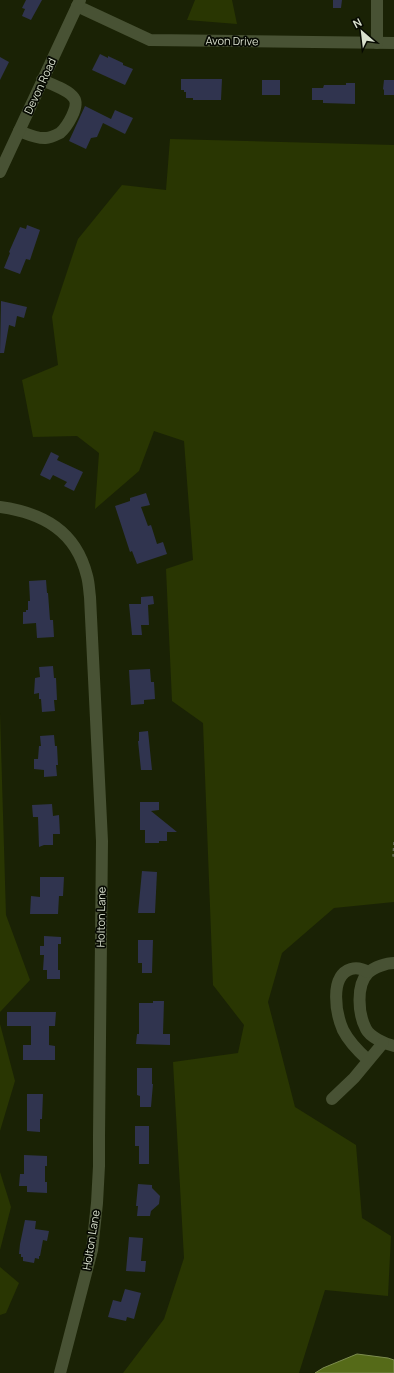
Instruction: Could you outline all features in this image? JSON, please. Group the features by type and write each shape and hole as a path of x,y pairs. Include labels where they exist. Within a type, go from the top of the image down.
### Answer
{"street":[{"path":"377,0 377,43"},
{"name":"Avon Drive","path":"78,3 150,40 394,43"},
{"name":"Devon Road","path":"0,172 78,3"},
{"path":"19,131 36,138 54,136 68,124 76,108 77,104 71,94 42,80"},
{"name":"Holton Lane","path":"0,507 27,512 38,516 50,522 66,536 78,550 88,577 90,598 102,840 98,1137 99,1166 92,1250 60,1373"},
{"path":"332,1099 354,1078 368,1060 388,1045 366,1030 360,1012 360,987 368,972 386,963 394,963"},
{"path":"368,972 363,969 356,968 345,972 340,976 337,994 337,1011 343,1030 353,1046 368,1060"}],"path":[{"path":"394,842 394,856"}],"shaded area":[{"path":"195,0 232,0 237,24 187,20"},
{"path":"170,139 394,145 394,902 334,908 282,953 268,1002 295,1107 356,1145 362,1218 391,1236 388,1296 325,1290 299,1373 123,1373 164,1319 184,1258 173,1062 238,1053 244,1025 213,985 203,723 172,701 166,569 193,560 184,441 154,431 139,471 95,509 99,453 77,436 33,437 22,380 58,365 52,317 78,239 122,185 166,190"},
{"path":"0,713 6,915 30,980 0,1012"},
{"path":"0,1024 15,1081 0,1131"},
{"path":"0,1172 11,1207 0,1250"},
{"path":"0,1267 19,1283 6,1313 0,1315"},
{"path":"357,1354 394,1360 394,1373 315,1373 323,1368"}],"building":[{"path":"26,0 42,0 31,20 22,16 25,9 22,8"},
{"path":"333,0 342,0 341,8 333,8"},
{"path":"100,54 108,58 108,56 133,69 125,85 92,70"},
{"path":"0,57 9,62 0,80"},
{"path":"181,79 222,79 221,100 193,100 193,98 186,98 186,92 181,90"},
{"path":"262,80 280,80 280,95 262,95"},
{"path":"384,80 394,80 394,95 384,95"},
{"path":"346,83 355,83 355,104 323,103 323,100 312,100 312,88 323,88 324,85 346,85"},
{"path":"85,106 111,119 115,110 133,118 125,134 103,123 97,137 91,138 86,149 69,141"},
{"path":"27,225 40,230 30,260 26,259 20,274 4,268 20,227 26,229"},
{"path":"1,301 27,307 24,318 17,316 15,327 9,325 4,353 0,353"},
{"path":"51,452 59,456 57,460 83,472 74,491 64,486 67,482 53,475 50,480 40,475"},
{"path":"146,493 150,505 141,507 148,526 151,525 157,544 163,542 167,554 137,564 132,551 130,552 115,506 130,501 130,498"},
{"path":"46,580 50,620 53,620 54,637 37,638 36,623 23,624 23,612 28,610 28,601 30,601 29,581"},
{"path":"153,596 154,604 148,605 149,625 141,625 142,635 132,635 129,604 141,604 141,597"},
{"path":"53,666 54,678 56,678 57,700 54,700 55,711 42,712 39,693 34,694 35,678 40,677 39,667"},
{"path":"150,669 151,682 154,682 155,699 144,700 144,704 131,705 129,670"},
{"path":"148,731 152,770 141,770 138,741 139,732"},
{"path":"54,735 55,746 57,746 57,776 44,777 44,770 34,769 34,759 38,759 39,746 41,746 40,736"},
{"path":"140,802 159,802 159,810 151,811 177,832 167,832 167,841 159,841 159,843 145,843 145,830 140,830"},
{"path":"52,804 53,816 59,815 60,834 53,834 53,845 44,845 39,847 38,817 33,817 32,805"},
{"path":"142,871 157,872 155,913 138,913"},
{"path":"40,877 64,877 63,896 59,896 58,914 30,914 31,896 40,897"},
{"path":"44,936 61,937 61,944 58,944 58,970 60,970 60,979 47,979 47,970 43,970 44,955 40,955 40,946 44,946"},
{"path":"138,940 153,940 152,973 142,973 142,963 138,963"},
{"path":"153,1001 164,1001 163,1034 170,1034 170,1045 136,1044 137,1034 139,1034 139,1003 153,1003"},
{"path":"7,1012 56,1012 55,1026 49,1026 49,1045 55,1046 55,1060 23,1060 23,1045 31,1045 31,1026 7,1026"},
{"path":"137,1068 152,1068 153,1084 151,1107 140,1107 140,1096 137,1095"},
{"path":"27,1094 43,1094 40,1132 27,1131"},
{"path":"135,1126 149,1126 149,1164 139,1164 139,1146 135,1146"},
{"path":"24,1155 47,1156 47,1166 45,1166 45,1182 47,1182 47,1193 27,1192 27,1186 19,1186 20,1174 24,1174"},
{"path":"138,1184 152,1185 152,1188 160,1196 159,1204 151,1211 150,1216 137,1216 138,1206 136,1206"},
{"path":"25,1220 36,1221 35,1229 49,1231 47,1241 43,1240 39,1259 35,1258 34,1263 23,1261 23,1257 19,1254"},
{"path":"129,1237 143,1238 141,1261 146,1261 145,1272 126,1271"},
{"path":"125,1289 141,1293 134,1319 127,1317 126,1321 108,1317 113,1300 121,1302"}]}
